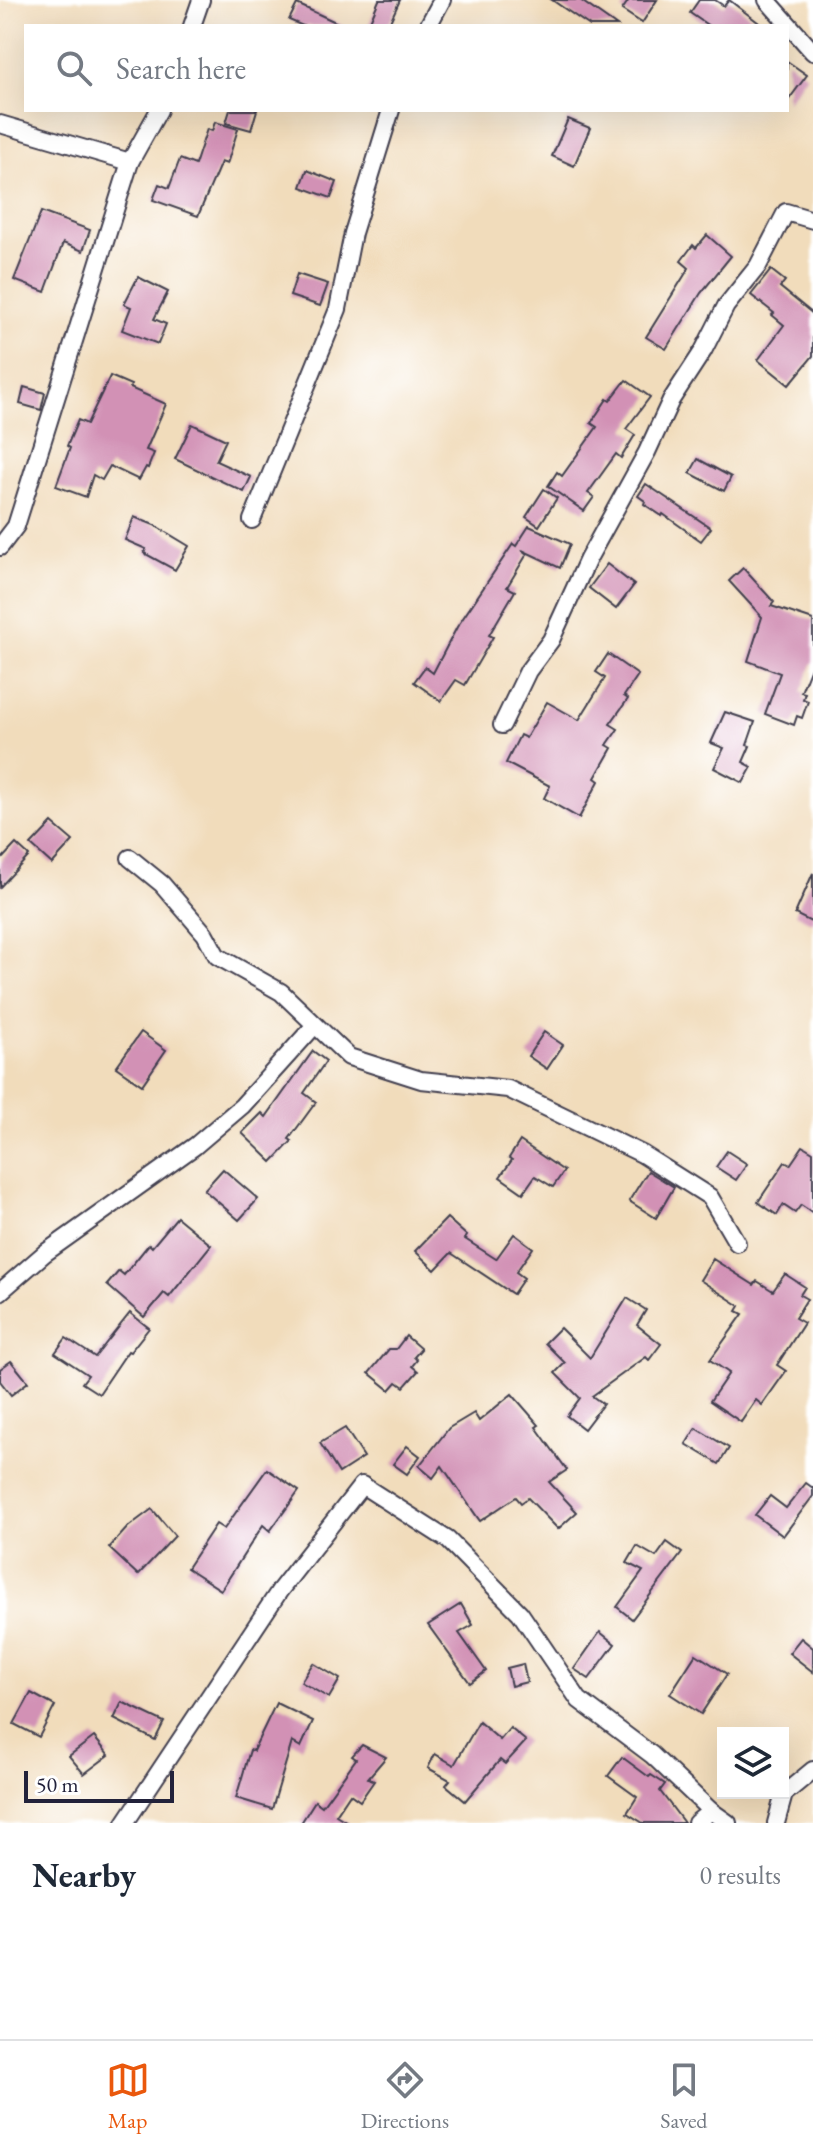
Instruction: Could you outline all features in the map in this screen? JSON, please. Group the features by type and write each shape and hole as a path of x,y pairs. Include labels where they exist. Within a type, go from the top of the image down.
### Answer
{"street":[{"path":"193,24 201,0"},
{"path":"429,24 442,0"},
{"path":"767,0 788,24"},
{"path":"789,25 813,52"},
{"path":"0,547 16,526 130,162 158,112"},
{"path":"252,520 338,309 353,233 390,112"},
{"path":"0,124 130,162"},
{"path":"502,725 528,671 551,640 588,559 647,452 671,400 703,351 726,306 758,266 786,212 813,220"},
{"path":"130,858 162,884 205,934 217,956 281,992 349,1057 421,1080 508,1089 642,1154 710,1197 737,1243"},
{"path":"0,1292 45,1253 195,1146 242,1106 315,1025"},
{"path":"125,1823 280,1590 362,1485 448,1540 520,1613 579,1700 652,1755 728,1823"},
{"path":"776,1823 784,1794 813,1770"},
{"path":"696,1823 711,1811"}],"building":[{"path":"379,0 400,0 389,24 369,24"},
{"path":"552,0 580,0 614,24 587,24"},
{"path":"629,0 657,0 642,23 622,10"},
{"path":"699,0 715,0 724,6 729,0 760,24 706,24 690,13"},
{"path":"297,4 340,24 298,24 289,20"},
{"path":"789,62 807,75 789,99"},
{"path":"229,112 256,112 251,130 226,123"},
{"path":"568,119 590,128 574,166 552,156"},
{"path":"215,122 238,129 227,164 221,162 198,216 153,200 159,184 169,188 180,159 195,165 207,129 212,131"},
{"path":"307,170 337,182 331,198 301,187"},
{"path":"41,212 90,230 83,251 63,243 45,292 14,280"},
{"path":"707,235 731,256 701,293 666,349 646,337 689,268 681,261 693,245 696,248"},
{"path":"771,270 785,281 780,287 813,314 813,356 789,385 758,360 784,325 751,295"},
{"path":"297,274 328,284 320,306 290,296"},
{"path":"138,277 168,292 154,319 166,324 158,344 122,330 131,307 124,304"},
{"path":"110,376 166,404 146,450 154,453 139,480 110,466 102,480 93,475 86,497 56,486 78,420 87,424"},
{"path":"626,380 650,397 626,429 635,435 621,458 616,454 588,493 594,497 584,511 548,486 557,472 562,476 597,427 591,423 607,399 610,401"},
{"path":"24,387 45,393 41,410 20,404"},
{"path":"192,424 226,440 216,461 251,477 244,492 175,459"},
{"path":"698,459 731,477 724,491 690,473"},
{"path":"646,484 711,528 701,541 644,504 645,501 638,496"},
{"path":"544,489 557,498 539,526 526,517"},
{"path":"134,517 189,546 175,570 144,553 146,549 125,540"},
{"path":"529,526 570,544 560,568 522,550 527,554 507,587 515,591 489,635 493,637 465,685 456,680 441,701 414,682 425,667 433,673 457,627 513,544 516,546"},
{"path":"607,564 634,585 616,609 589,588"},
{"path":"743,568 774,602 771,606 813,620 813,662 801,692 805,693 803,699 808,701 802,718 797,716 794,725 765,714 780,673 748,661 762,617 729,581"},
{"path":"608,654 638,675 624,696 628,699 610,724 618,729 607,745 612,748 595,778 599,781 579,818 544,798 550,786 506,763 520,735 526,738 547,702 579,720 605,678 596,672"},
{"path":"725,712 755,722 743,762 752,767 743,783 714,768 724,748 711,743"},
{"path":"52,823 73,841 52,864 31,845"},
{"path":"16,844 29,856 0,887 0,861"},
{"path":"813,873 813,923 795,914"},
{"path":"141,1032 166,1050 142,1085 116,1067"},
{"path":"544,1032 563,1045 547,1069 528,1056"},
{"path":"313,1051 326,1061 304,1093 316,1102 289,1139 292,1141 272,1162 242,1133 262,1113 266,1117"},
{"path":"520,1141 564,1171 553,1187 535,1176 523,1193 500,1177"},
{"path":"803,1146 813,1152 813,1213 801,1205 795,1213 783,1205 777,1215 758,1202 785,1162 790,1165"},
{"path":"727,1151 747,1164 736,1180 716,1167"},
{"path":"223,1169 258,1199 239,1220 204,1190"},
{"path":"648,1171 674,1187 656,1218 629,1201"},
{"path":"177,1217 211,1245 169,1297 164,1293 144,1317 107,1285 119,1271 124,1275 149,1244 152,1247"},
{"path":"447,1218 467,1236 465,1239 496,1259 514,1234 533,1248 516,1272 524,1278 513,1294 451,1253 435,1270 415,1251"},
{"path":"713,1259 754,1285 757,1281 773,1291 785,1274 805,1287 800,1295 807,1299 795,1318 804,1323 777,1365 786,1371 762,1405 756,1400 741,1422 710,1401 729,1373 710,1360 743,1314 737,1311 740,1306 700,1280"},
{"path":"627,1298 646,1310 637,1325 661,1344 649,1360 646,1357 592,1396 603,1404 584,1429 567,1416 580,1398 555,1373 565,1363 545,1343 560,1328 590,1358"},
{"path":"130,1313 149,1328 128,1351 99,1394 82,1383 88,1375 55,1353 66,1338 95,1357"},
{"path":"406,1336 421,1349 414,1357 417,1360 412,1366 418,1371 404,1387 397,1382 390,1390 369,1373 389,1349 396,1349"},
{"path":"11,1361 28,1382 11,1395 0,1381 0,1369"},
{"path":"512,1394 539,1425 536,1427 567,1470 549,1482 577,1512 558,1529 528,1498 521,1503 516,1497 480,1521 442,1466 433,1478 419,1466 449,1428 474,1413 479,1421"},
{"path":"345,1428 364,1457 339,1473 320,1443"},
{"path":"696,1428 729,1448 719,1464 686,1444"},
{"path":"407,1446 420,1456 407,1474 393,1464"},
{"path":"267,1469 299,1491 270,1531 263,1525 221,1590 187,1568 216,1524 224,1529"},
{"path":"806,1483 813,1488 813,1496 783,1536 755,1515 770,1496 786,1508"},
{"path":"152,1509 175,1536 138,1575 109,1548 128,1527"},
{"path":"667,1542 682,1553 632,1619 617,1607 643,1571 627,1563 637,1546 656,1557"},
{"path":"461,1604 473,1625 459,1633 486,1671 470,1683 428,1625"},
{"path":"600,1632 615,1644 589,1679 574,1669"},
{"path":"801,1638 813,1648 813,1672 789,1653"},
{"path":"696,1654 727,1674 701,1714 670,1694"},
{"path":"313,1663 340,1679 329,1698 301,1682"},
{"path":"523,1664 527,1682 511,1686 507,1668"},
{"path":"31,1693 55,1706 39,1737 14,1724"},
{"path":"122,1702 164,1722 155,1740 114,1719"},
{"path":"276,1703 313,1721 301,1747 292,1742 272,1809 236,1798 250,1750 253,1751"},
{"path":"479,1722 500,1740 510,1728 526,1741 505,1764 500,1760 465,1801 446,1785 450,1780 428,1768 435,1754 454,1765"},
{"path":"94,1737 109,1755 84,1774 69,1756"},
{"path":"362,1745 386,1757 368,1778 374,1781 360,1801 350,1794 336,1815 349,1823 301,1823 315,1801 322,1806 356,1759 352,1756"},
{"path":"622,1757 649,1777 651,1775 665,1784 660,1791 684,1823 643,1823 627,1813 637,1797 608,1776"}]}
